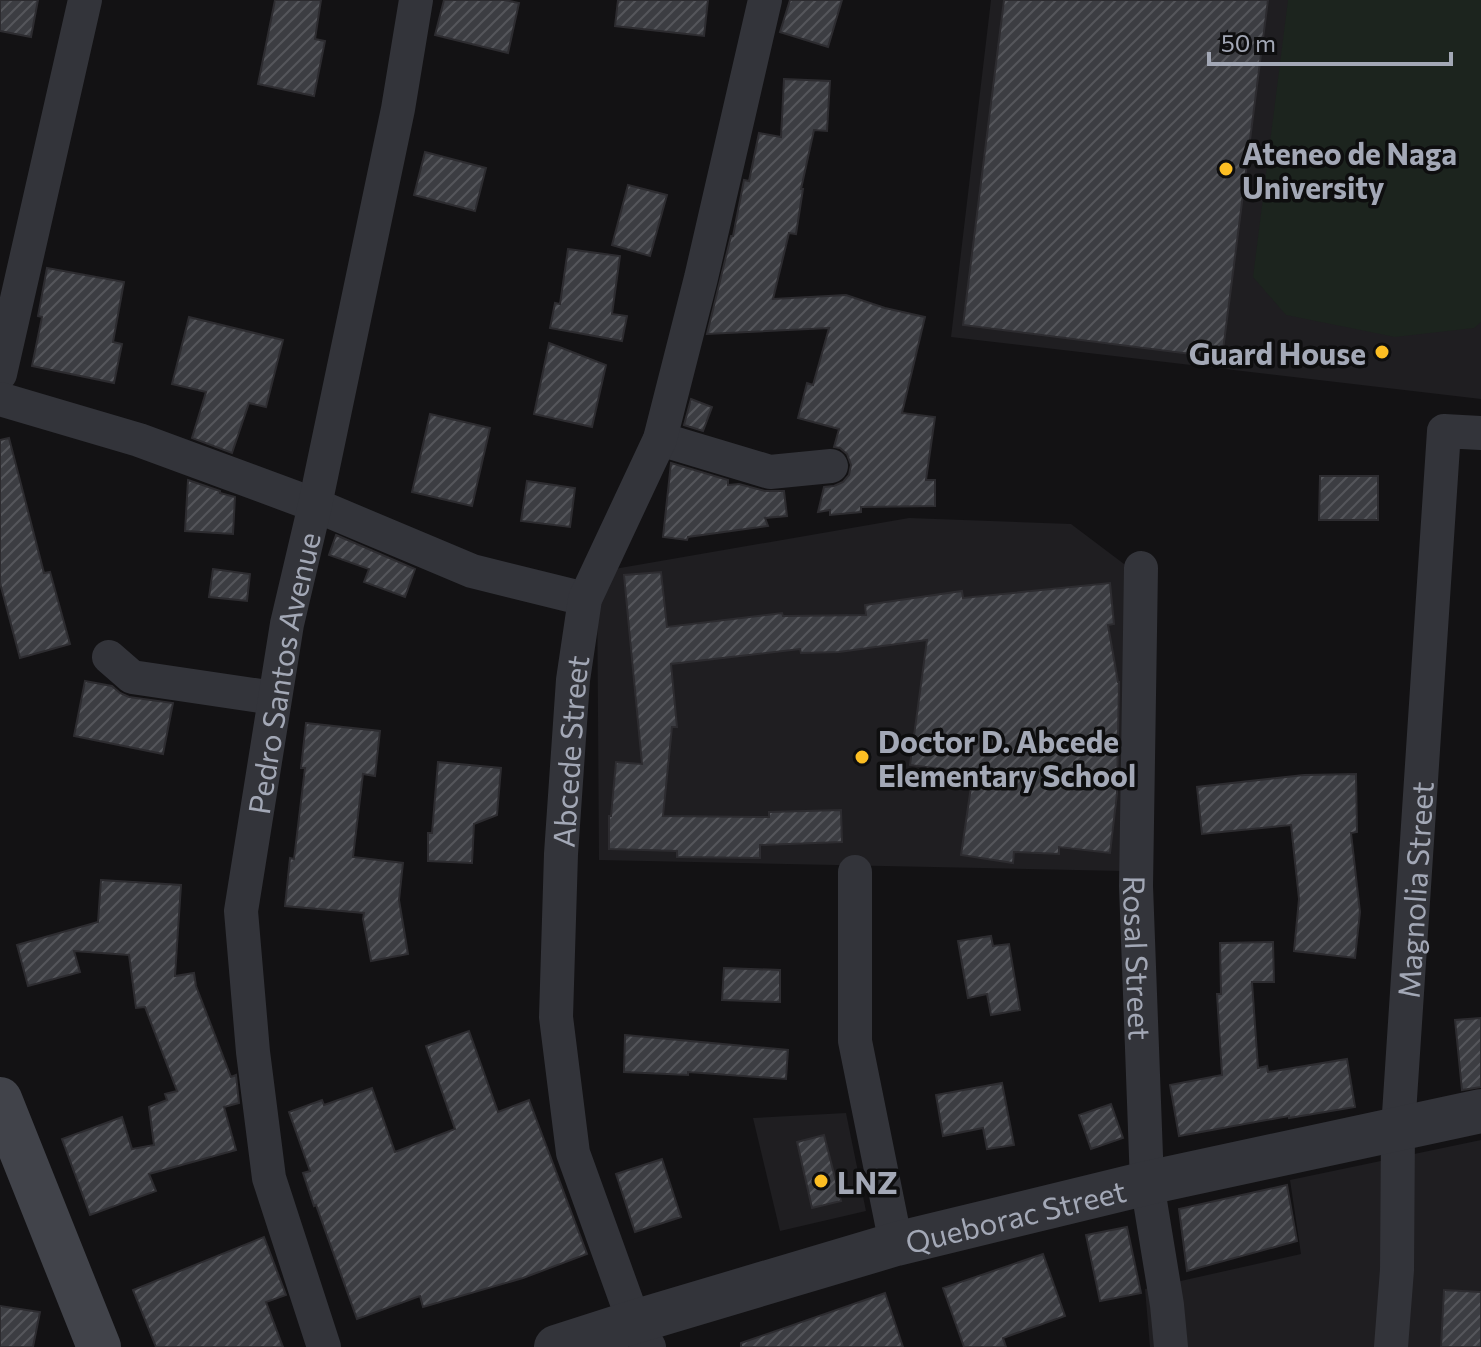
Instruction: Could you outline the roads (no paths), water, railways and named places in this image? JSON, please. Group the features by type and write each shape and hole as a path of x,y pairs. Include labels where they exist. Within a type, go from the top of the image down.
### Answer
{"main road":[{"path":"0,1099 99,1347"}],"street":[{"path":"0,374 85,0"},
{"name":"Pedro Santos Avenue","path":"324,1347 269,1178 253,1052 241,911 287,624 398,109 416,0"},
{"name":"Abcede Street","path":"642,1334 573,1153 556,1017 561,854 572,696 585,599 660,439 765,0"},
{"path":"0,399 139,440 315,505 472,571 585,599"},
{"name":"Magnolia Street","path":"1391,1347 1397,1270 1398,1129 1444,431 1481,433"},
{"path":"660,439 770,472 831,466"},
{"name":"Rosal Street","path":"1141,568 1136,886 1147,1183 1171,1347"},
{"path":"109,657 132,677 274,698"},
{"path":"855,872 855,1041 896,1244"},
{"name":"Queborac Street","path":"556,1347 642,1334 896,1244 1147,1183 1481,1111"}],"place":[{"name":"Ateneo de Naga University","path":"1226,169"},
{"name":"Guard House","path":"1382,352"},
{"name":"Doctor D. Abcede Elementary School","path":"862,757"},
{"name":"LNZ","path":"821,1181"}]}
